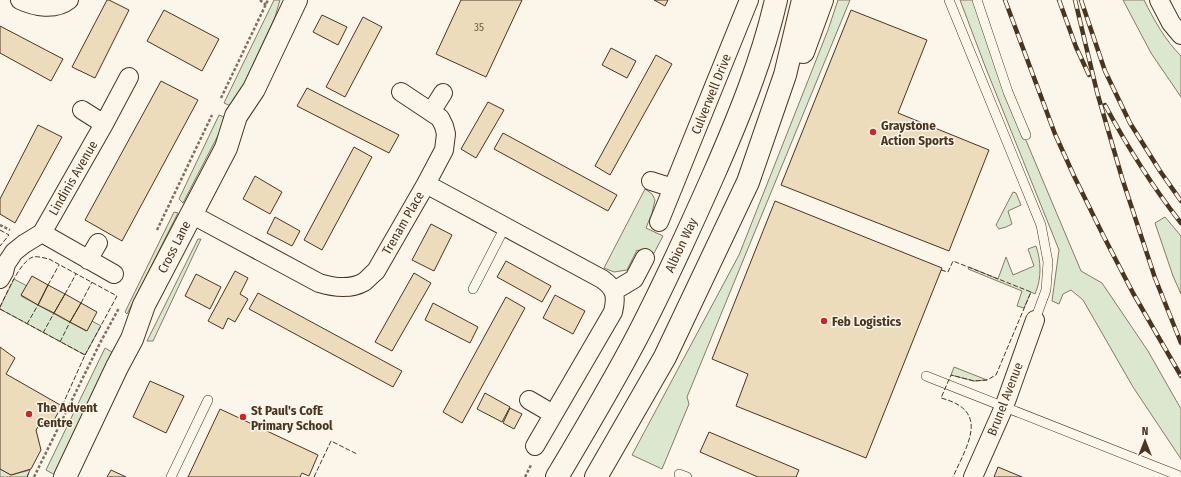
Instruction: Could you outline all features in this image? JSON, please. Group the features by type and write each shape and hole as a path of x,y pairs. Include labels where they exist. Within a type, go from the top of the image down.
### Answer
{"main road":[{"name":"Cross Lane","path":"65,477 117,367 132,339 144,304 226,148 236,116 254,89 288,10 296,0"},
{"name":"Albion Way","path":"557,477 622,365 687,234 744,102 763,49 776,0"},
{"path":"748,182 785,75 803,0"},
{"path":"596,477 664,357 748,182 796,72 822,0"}],"street":[{"path":"20,0 44,7 64,4 69,0"},
{"name":"Culverwell Drive","path":"659,222 749,0"},
{"path":"1159,0 1171,23 1181,35"},
{"name":"Lindinis Avenue","path":"0,279 6,264 14,252 42,233 130,77"},
{"path":"401,92 440,118 444,126 446,134 444,150 426,184"},
{"path":"431,112 443,93"},
{"path":"82,110 104,124"},
{"path":"651,181 673,188"},
{"name":"Trenam Place","path":"191,214 319,283 339,287 350,286 364,282 376,271 426,184 602,279 609,284 614,291"},
{"path":"42,233 114,274"},
{"path":"88,260 98,243"},
{"path":"536,446 553,414 613,312 615,302 614,291 634,279 645,258"},
{"name":"Brunel Avenue","path":"974,477 1004,407 1035,320"},
{"path":"529,400 553,414"}],"lane":[{"path":"949,0 1041,225 1048,262 1046,290 1035,320"},
{"path":"977,0 1008,92 1026,135"},
{"path":"473,289 505,227"},
{"path":"926,376 1177,475"},
{"path":"171,477 208,400"}],"path":[{"path":"260,0 266,5"},
{"path":"220,100 268,0"},
{"path":"157,230 213,114"},
{"path":"34,477 121,303"}],"green space":[{"path":"274,0 280,0 275,17 233,107 224,103"},
{"path":"838,0 850,0 687,397 689,404 662,469 632,455 739,255 828,30"},
{"path":"960,0 973,0 1006,93 1081,271 1102,283 1148,351 1181,409 1181,459 1133,387 1083,300 1071,290 1063,294 1059,304 1052,301 1059,250"},
{"path":"1123,0 1144,0 1160,30 1181,56 1181,97 1151,53"},
{"path":"219,115 227,118 183,203 179,199"},
{"path":"645,189 652,194 655,200 646,228 663,236 653,255 637,250 627,270 614,272 604,268"},
{"path":"1013,192 1016,193 1021,205 1008,211 1012,224 999,229 996,225"},
{"path":"174,212 178,213 127,314 125,312"},
{"path":"1165,217 1181,236 1181,294 1173,276 1155,223"},
{"path":"198,239 201,239 153,341 147,341"},
{"path":"1036,246 1040,264 1039,282 1035,294 1031,292 1024,308 1017,306 1022,291 968,269 969,267 998,279 1006,257 1013,275 1034,266 1028,249"},
{"path":"14,279 27,286 21,296 86,331 92,321 101,326 85,355 0,309"},
{"path":"105,348 112,352 55,475 46,470"},
{"path":"954,367 987,380 974,381 951,375"},
{"path":"0,469 11,475 30,470 27,477 0,477"}],"building":[{"path":"107,0 129,10 95,78 72,67"},
{"path":"461,0 522,0 486,77 436,54"},
{"path":"654,0 668,0 665,6"},
{"path":"164,10 219,39 202,71 147,41"},
{"name":"Graystone Action Sports","path":"851,10 927,40 898,113 989,150 949,251 781,185"},
{"path":"322,15 347,27 338,45 313,32"},
{"path":"363,17 382,27 345,97 326,87"},
{"path":"0,26 63,59 51,81 0,53"},
{"path":"611,48 636,61 627,78 602,65"},
{"path":"656,55 672,64 610,175 595,166"},
{"path":"161,81 198,100 122,241 85,220"},
{"path":"307,88 399,135 389,153 297,106"},
{"path":"488,102 504,110 476,158 461,149"},
{"path":"38,125 62,137 15,223 0,214 0,199"},
{"path":"503,133 617,195 608,211 494,149"},
{"path":"354,147 372,157 322,250 304,240"},
{"path":"255,176 282,192 270,214 243,199"},
{"name":"Feb Logistics","path":"775,201 942,268 866,458 736,406 748,374 712,359"},
{"path":"275,217 300,231 292,246 267,233"},
{"path":"431,224 452,235 434,271 412,260"},
{"path":"506,261 551,286 542,302 497,277"},
{"path":"235,271 248,278 240,294 248,299 235,322 228,318 223,329 208,321"},
{"path":"414,273 431,283 392,351 375,342"},
{"path":"196,274 221,287 210,309 185,296"},
{"path":"32,276 48,285 38,305 21,295"},
{"path":"48,285 65,294 54,313 38,305"},
{"path":"258,293 402,371 393,387 249,309"},
{"path":"65,294 81,303 70,322 54,313"},
{"path":"555,295 585,311 573,334 543,318"},
{"path":"506,297 525,308 462,423 443,412"},
{"path":"81,303 97,312 87,331 70,322"},
{"path":"433,303 478,327 470,343 425,320"},
{"name":"The Advent Centre","path":"0,347 15,358 6,374 62,406 50,427 41,422 36,430 41,450 31,469 11,475 0,469"},
{"path":"150,381 184,396 166,433 133,417"},
{"path":"485,393 510,407 502,422 477,409"},
{"path":"510,408 522,414 514,429 503,423"},
{"path":"220,409 318,455 309,476 302,473 300,477 188,477"},
{"path":"709,432 799,470 796,477 758,477 700,452"},
{"path":"998,467 1022,477 994,477"},
{"path":"111,470 126,477 107,477"}],"railway":[{"path":"1005,0 1055,134 1074,176 1133,293 1181,376"},
{"path":"1059,0 1076,47 1089,75"},
{"path":"1075,0 1097,92 1122,178 1155,278 1181,343"},
{"path":"1081,0 1105,71 1130,123 1181,201"},
{"path":"1105,105 1140,166 1181,223"}],"fence":[{"path":"0,230 9,235 0,246"},
{"path":"0,307 18,271 28,260 33,257 49,259 117,296 85,355"},
{"path":"941,270 948,272 953,261 1031,292 996,375 987,380 974,381 951,375 941,398 956,404 966,411 970,420 971,430 969,441 953,477"},
{"path":"48,285 59,265"},
{"path":"65,294 76,274"},
{"path":"81,303 92,282"},
{"path":"27,324 38,305"},
{"path":"0,309 85,355 62,406"},
{"path":"43,333 54,313"},
{"path":"60,342 70,322"},
{"path":"314,477 331,441 357,454"},
{"path":"27,477 30,470"}],"place":[{"name":"Graystone Action Sports","path":"873,132"},
{"name":"Feb Logistics","path":"824,321"},
{"name":"The Advent Centre","path":"29,414"},
{"name":"St Paul's CofE Primary School","path":"243,417"}]}
